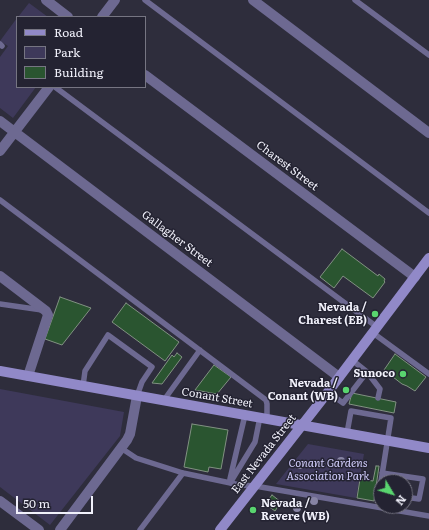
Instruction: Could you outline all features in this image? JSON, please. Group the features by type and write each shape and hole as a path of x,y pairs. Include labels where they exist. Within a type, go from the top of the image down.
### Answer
{"main road":[{"name":"East Nevada Street","path":"220,530 328,392 429,258"},
{"name":"Conant Street","path":"0,371 429,448"}],"street":[{"path":"46,0 67,16"},
{"path":"103,16 115,0"},
{"path":"253,0 429,133"},
{"name":"Charest Street","path":"146,76 414,278"},
{"path":"0,151 48,88"},
{"name":"Gallagher Street","path":"0,121 339,377"},
{"path":"0,276 46,311 48,318 28,376"},
{"path":"60,530 130,434 137,396"},
{"path":"0,501 39,530"}],"lane":[{"path":"145,0 429,213"},
{"path":"355,0 429,55"},
{"path":"56,88 375,330 429,374"},
{"path":"0,200 266,400 267,404 255,442 230,483"},
{"path":"0,304 46,311"},
{"path":"83,386 85,371 108,335 152,367 142,382 137,396"},
{"path":"164,400 200,350"},
{"path":"352,360 368,372 380,389 378,398"},
{"path":"343,403 368,372"},
{"path":"328,392 351,410 375,412 391,418 382,473 389,474"},
{"path":"347,433 351,410"},
{"path":"230,483 245,415"},
{"path":"121,448 136,458 183,473 230,483 429,516"},
{"path":"140,530 183,473"},
{"path":"413,478 423,479 419,499 413,498"}],"green space":[{"path":"29,3 47,16 19,16"},
{"path":"16,19 16,88 35,88 13,118 0,108 0,57 8,46 0,41"},
{"path":"0,389 124,412 120,436 50,525 0,487"},
{"name":"Conant Gardens Association Park","path":"308,444 364,454 356,498 276,484"}],"building":[{"path":"342,249 378,276 379,274 385,279 385,282 373,298 343,276 334,288 320,277"},
{"path":"60,297 91,308 62,345 45,339"},
{"path":"126,303 179,342 165,361 112,322"},
{"path":"177,353 182,357 162,384 152,383 172,355 174,357"},
{"path":"395,354 426,377 415,391 402,384 384,370"},
{"path":"214,365 231,377 217,394 195,390"},
{"path":"352,393 396,402 394,413 349,404"},
{"path":"192,424 228,430 221,469 209,467 208,472 184,467"},
{"path":"376,466 379,466 378,474 374,474"},
{"path":"360,479 373,481 373,501 357,498"},
{"path":"272,495 281,502 275,511 265,504"}],"place":[{"name":"Nevada / Charest (EB)","path":"375,314"},
{"name":"Sunoco","path":"403,374"},
{"name":"Nevada / Conant (WB)","path":"346,390"},
{"name":"Nevada / Revere (WB)","path":"253,510"}]}
